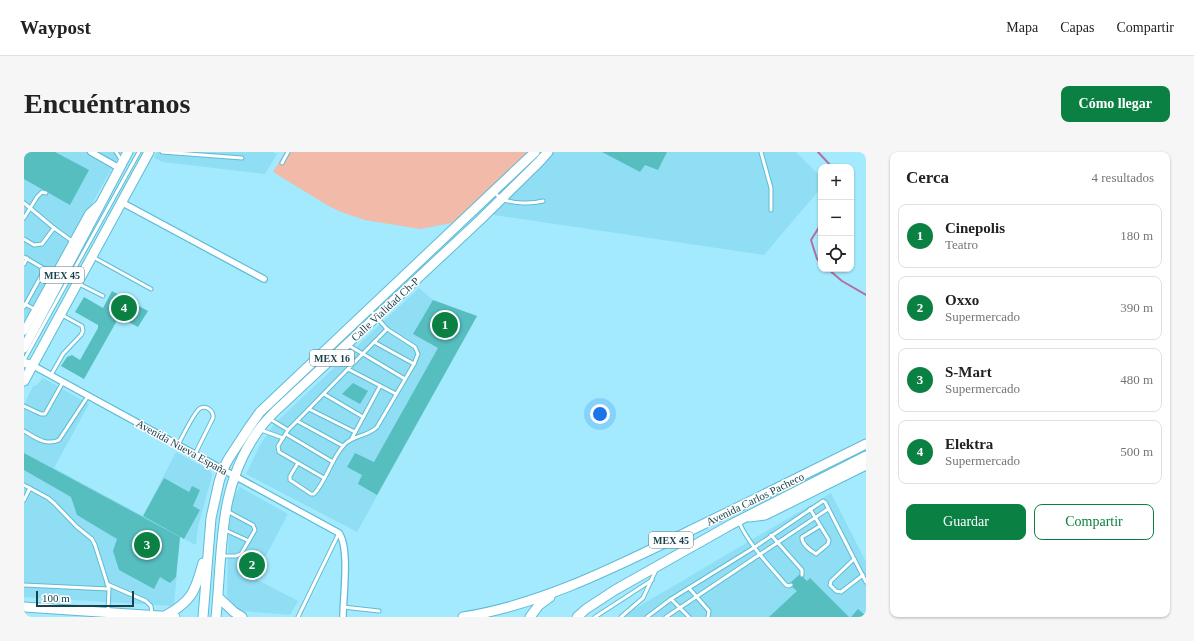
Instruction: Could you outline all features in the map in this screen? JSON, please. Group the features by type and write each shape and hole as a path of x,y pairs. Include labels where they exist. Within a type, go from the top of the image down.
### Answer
{"main road":[{"path":"101,203 128,152"},
{"path":"24,380 27,363 61,314 149,152"},
{"name":"Calle Vialidad Ch-P","path":"216,617 222,528 225,510 234,475 260,412 535,152"},
{"name":"Calle Vialidad Ch-P","path":"203,617 209,538 215,499 223,469 254,428 269,418 346,344 377,317 502,199 548,152"},
{"name":"MEX 45","path":"24,348 101,203"},
{"path":"699,526 750,495 866,438"},
{"name":"Avenida Carlos Pacheco","path":"463,617 493,612 558,591 589,579 866,444"},
{"name":"Avenida Carlos Pacheco","path":"577,617 592,605 742,518 866,456"},
{"path":"748,502 742,518 765,515 866,466"},
{"path":"24,607 170,617 186,603 193,592 199,578 209,538"},
{"path":"530,617 539,604 558,591"},
{"path":"218,598 242,617"}],"street":[{"path":"91,152 121,165"},
{"path":"121,202 264,279"},
{"path":"24,331 89,213 101,203"},
{"name":"Avenida Nueva España","path":"27,363 339,533"},
{"path":"339,533 342,537 345,550 342,617"}],"lane":[{"path":"116,152 121,165"},
{"path":"27,363 139,152"},
{"path":"162,152 242,158"},
{"path":"282,163 288,152"},
{"path":"761,152 771,188 771,210"},
{"path":"24,218 39,194 42,192 46,193"},
{"path":"494,192 502,199 524,203 543,201"},
{"path":"24,203 73,242"},
{"path":"24,239 34,244 42,244 54,228"},
{"path":"92,256 151,289"},
{"path":"24,264 26,257 55,275"},
{"path":"36,310 25,306 45,269"},
{"path":"77,283 103,296"},
{"path":"352,438 368,434 377,427 414,364 418,354 416,347 387,329 370,309"},
{"path":"50,375 63,354 83,331 82,326 61,314"},
{"path":"324,478 278,450 278,446 288,430 387,329"},
{"path":"339,338 362,355 405,379"},
{"path":"374,342 414,364"},
{"path":"348,369 396,394"},
{"path":"24,406 41,414 45,414 63,382"},
{"path":"298,463 290,476 290,480 311,494 316,493 343,446 352,438 380,386"},
{"path":"324,394 363,417"},
{"path":"24,431 43,442 48,443 59,440 88,396"},
{"path":"178,445 198,410 205,408 209,409 213,412 213,418 195,454"},
{"path":"309,409 355,432"},
{"path":"260,412 288,430"},
{"path":"297,421 343,446"},
{"path":"254,428 285,436 333,462"},
{"path":"24,485 51,500 77,527 92,539 109,589 107,613"},
{"path":"24,500 30,488"},
{"path":"647,617 671,599 755,547 823,501 825,502 866,582"},
{"path":"810,509 829,540 828,544 816,554 802,542 802,537 820,526"},
{"path":"666,617 828,509"},
{"path":"220,556 238,556 243,552 255,530 254,525 225,510"},
{"path":"742,518 748,537 755,547 786,585 791,585"},
{"path":"222,528 248,541"},
{"path":"298,617 339,533"},
{"path":"771,535 802,570 802,575"},
{"path":"854,559 831,581 830,585 836,592 841,592 863,575"},
{"path":"621,617 640,602 659,565"},
{"path":"595,617 652,580"},
{"path":"24,584 109,589"},
{"path":"107,584 146,600 151,606 152,615"},
{"path":"689,588 709,611 708,617"},
{"path":"671,599 689,617"},
{"path":"343,607 379,610"}],"shaded area":[{"path":"24,152 121,152 24,324"},
{"path":"157,152 273,152 277,154 265,174 163,162 154,158"},
{"path":"285,152 533,152 462,221 420,229 365,220 341,212 327,205 273,172"},
{"path":"551,152 796,152 818,174 818,192 764,255 487,214"},
{"path":"419,288 433,300 477,316 357,532 246,474 260,445 274,424"},
{"path":"43,378 89,404 54,468 143,516 176,452 211,471 212,476 198,527 196,545 180,537 174,606 24,597 24,405 33,386 37,385"},
{"path":"240,487 288,514 254,578 298,601 290,615 243,611 237,609 227,597 229,522 233,498"},
{"path":"831,493 866,562 866,617 621,617"}],"building":[{"path":"24,152 55,152 89,170 70,205 24,179"},
{"path":"602,152 667,152 658,170 645,165 640,172"},
{"path":"112,291 148,311 138,327 119,317 84,379 61,366 67,357 72,355 80,360 98,328 98,325 75,312 84,297 103,308"},
{"path":"433,300 477,316 377,495 358,484 362,475 347,467 355,453 374,462 438,348 413,334"},
{"path":"353,383 368,391 360,404 342,394"},
{"path":"24,453 180,537 176,577 170,583 160,577 154,589 119,570 113,551 117,539 77,515 71,497 24,470"},
{"path":"164,478 189,492 192,486 200,490 193,506 200,510 184,539 143,516"},
{"path":"247,554 262,562 256,574 244,567 242,563"},
{"path":"800,574 807,581 810,578 849,617 769,617 797,591 789,584"},
{"path":"858,609 866,616 866,617 851,617"}],"waterway":[{"path":"818,152 829,164"},
{"path":"818,229 811,240 818,260"},
{"path":"832,272 842,281 866,295"}],"place":[{"name":"Elektra","path":"124,308"},
{"name":"Cinepolis","path":"445,325"},
{"name":"S-Mart","path":"147,545"},
{"name":"Oxxo","path":"252,565"}]}
